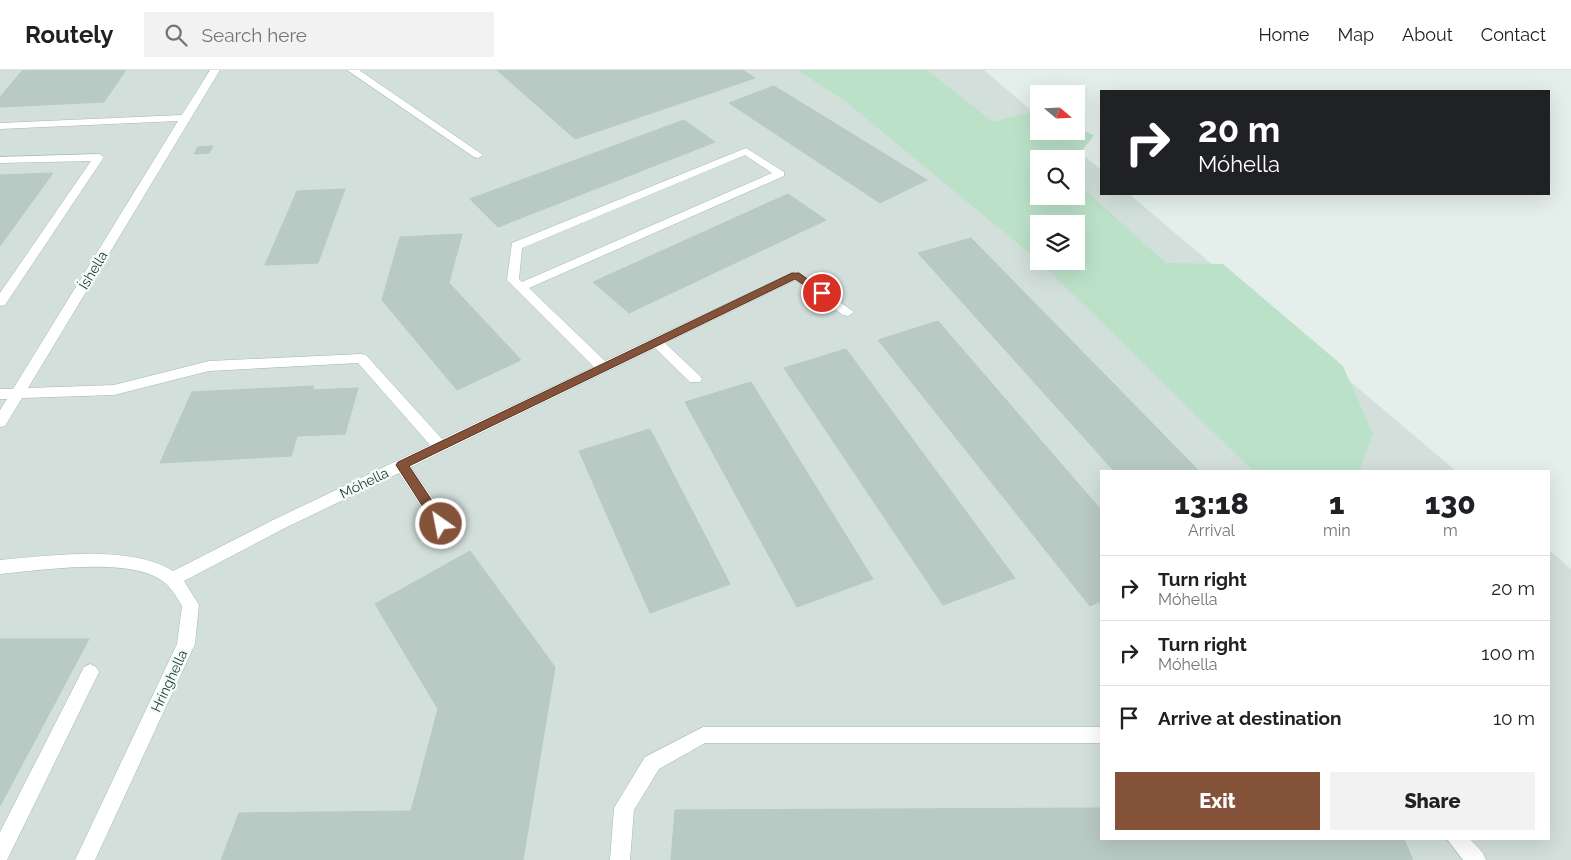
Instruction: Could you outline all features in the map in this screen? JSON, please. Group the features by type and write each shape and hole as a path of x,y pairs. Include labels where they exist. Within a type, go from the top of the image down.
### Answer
{"street":[{"name":"Íshella","path":"0,422 215,70"},
{"path":"352,70 478,155"},
{"path":"0,126 186,118"},
{"path":"520,287 780,174 746,151 516,246 513,280 520,287 604,368"},
{"path":"0,160 99,157 0,302"},
{"name":"Móhella","path":"173,579 277,525 796,275 848,312"},
{"path":"656,342 695,380"},
{"path":"0,394 114,390 209,366 361,358 440,446"},
{"path":"402,465 441,524"},
{"name":"Hringhella","path":"0,567 101,561 142,564 173,579 191,605 186,644 86,860"},
{"path":"0,853 90,672"},
{"path":"620,860 624,808 652,763 703,735 1100,734"},
{"path":"1458,840 1476,860"}],"shaded area":[{"path":"0,70 984,70 1030,109 1030,140 1066,140 1078,150 1030,150 1030,205 1085,205 1085,156 1100,169 1100,195 1130,195 1455,470 1100,470 1100,840 1550,840 1550,551 1571,569 1571,860 0,860"}],"green space":[{"path":"797,70 927,70 993,122 1030,113 1030,140 1085,140 1085,132 1094,135 1083,150 1030,150 1030,205 1085,205 1085,190 1166,263 1223,264 1343,366 1373,434 1360,468 1362,470 1252,470 1048,270 1085,270 1085,215 1030,215 1030,254 845,101"}],"building":[{"path":"126,70 104,102 0,107 0,97 22,71"},
{"path":"497,70 743,70 755,78 575,139"},
{"path":"774,86 927,180 880,203 729,103"},
{"path":"684,120 715,142 498,227 470,199"},
{"path":"213,146 209,153 194,154 198,147"},
{"path":"53,173 0,246 0,175"},
{"path":"345,189 318,263 265,265 297,191"},
{"path":"788,194 826,220 629,313 593,282"},
{"path":"462,234 449,283 521,360 457,390 382,300 400,237"},
{"path":"971,238 1198,470 1113,470 918,253"},
{"path":"938,321 1100,509 1100,601 1090,606 878,340"},
{"path":"846,349 1015,578 943,605 784,368"},
{"path":"751,382 873,579 797,607 685,402"},
{"path":"314,386 312,390 358,388 345,434 297,436 291,456 160,463 192,392"},
{"path":"650,429 730,584 650,613 579,451"},
{"path":"470,551 555,667 523,860 221,860 239,813 411,811 438,709 375,604"},
{"path":"0,639 89,639 0,806"},
{"path":"1100,808 1100,840 1404,840 1413,860 671,860 675,810"}],"route":[{"path":"441,524 402,465 796,275 822,293"}]}
